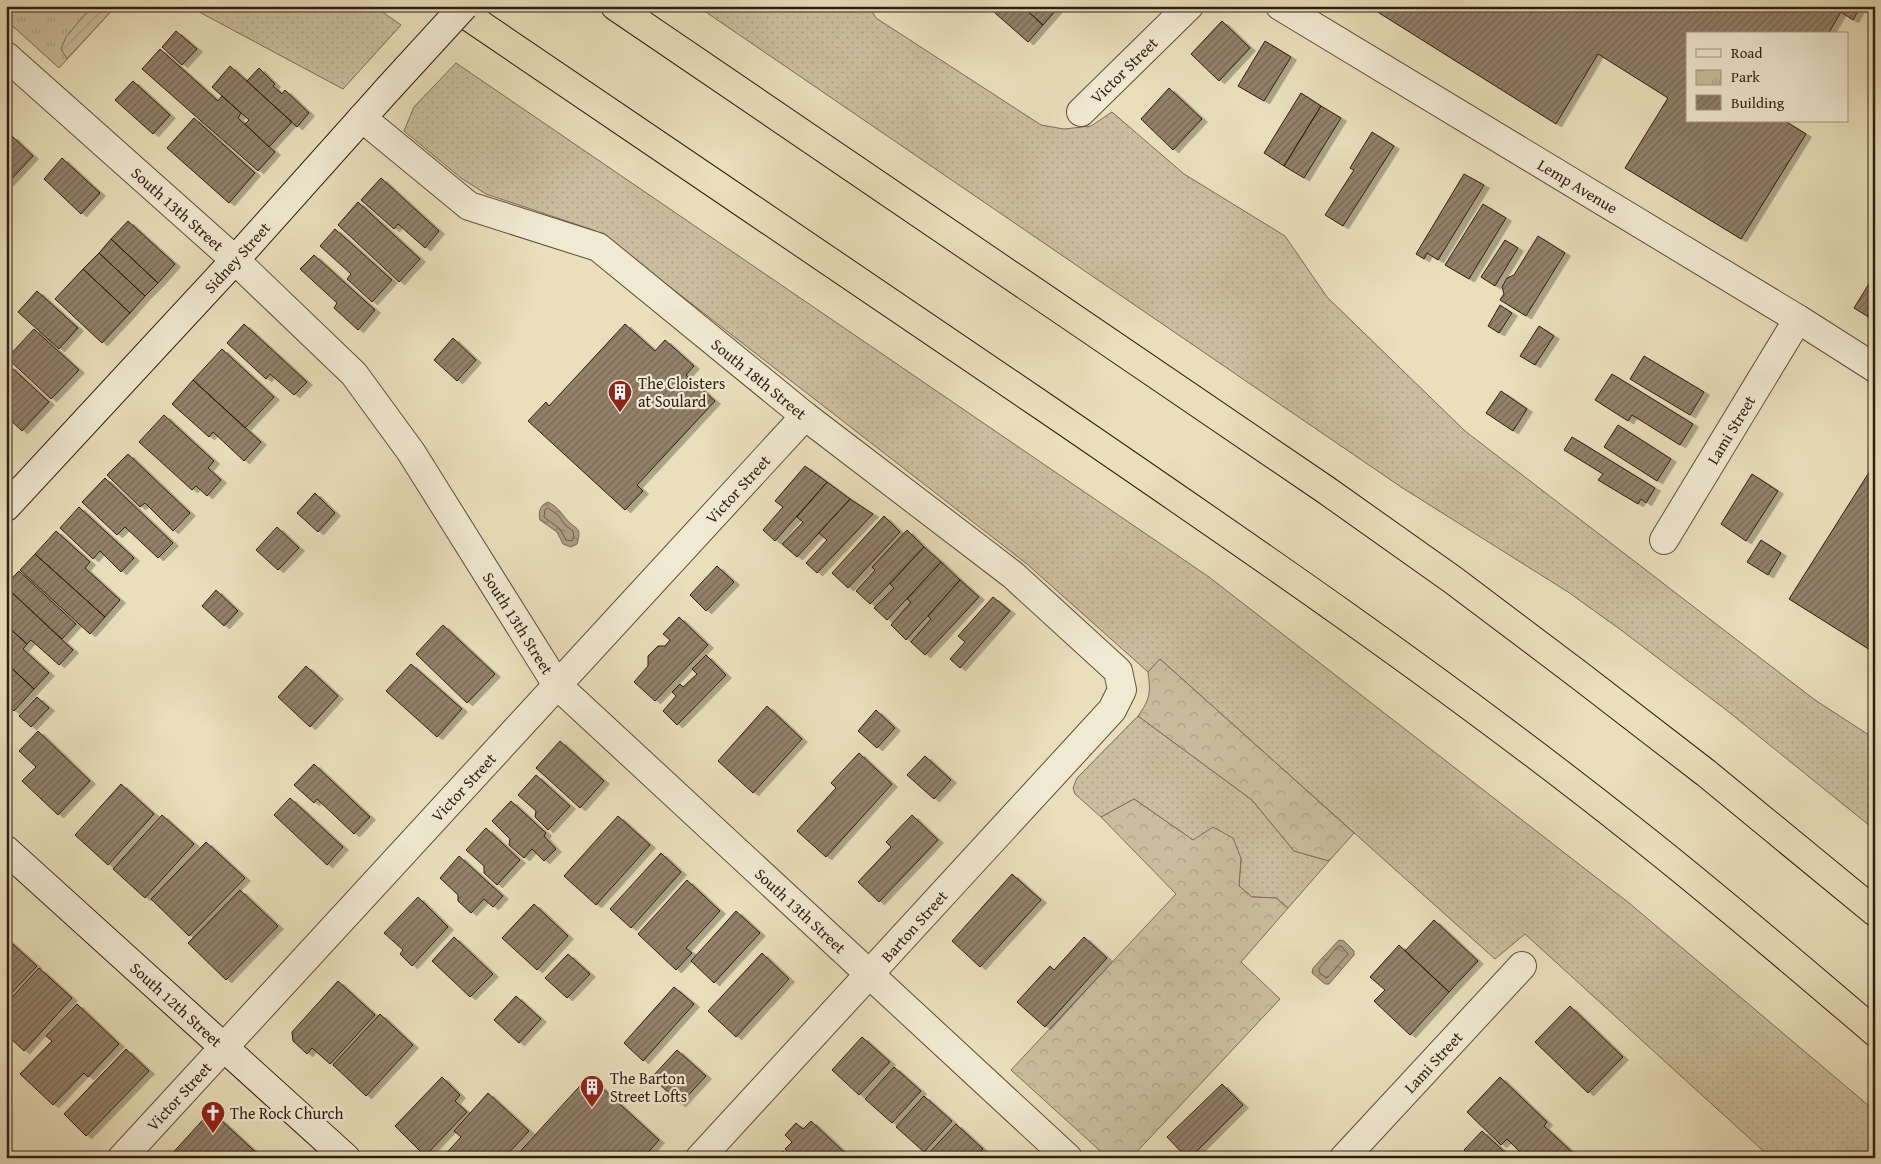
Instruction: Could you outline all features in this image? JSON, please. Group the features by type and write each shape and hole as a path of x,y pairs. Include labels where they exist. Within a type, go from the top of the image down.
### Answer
{"highway":[{"path":"453,6 1195,511 1381,642 1629,827 1752,927 1875,1032"},
{"path":"615,6 1326,490 1453,580 1706,774 1875,912"}],"street":[{"name":"Sidney Street","path":"6,507 235,260 464,6"},
{"name":"Victor Street","path":"1081,112 1188,6"},
{"name":"Lemp Avenue","path":"1280,6 1875,368"},
{"name":"South 13th Street","path":"6,56 235,260 354,374 411,452 557,685 1068,1158"},
{"name":"South 18th Street","path":"362,118 469,206 598,247 805,416 1013,575 1118,671 1122,690"},
{"name":"Lami Street","path":"1664,540 1798,320"},
{"name":"Victor Street","path":"122,1158 805,416"},
{"name":"Barton Street","path":"700,1158 1112,710 1122,690"},
{"name":"South 12th Street","path":"6,850 346,1158"},
{"name":"Lami Street","path":"1344,1158 1522,966"}],"green space":[{"path":"6,6 116,6 59,68 6,20"},
{"path":"92,6 116,6 67,59 61,49 66,37"},
{"path":"188,6 374,6 401,25 343,89"},
{"path":"697,6 869,6 876,18 1041,125 1064,129 1091,126 1112,112 1184,174 1285,236 1327,297 1465,431 1815,700 1875,739 1875,830 1725,709 1568,592 1401,487"},
{"path":"456,63 1209,577 1629,903 1875,1111 1875,1158 1771,1158 1525,934 1495,959 1160,659 1148,672 1027,564 634,259 593,230 486,194 461,178 404,131 414,107"},
{"path":"1160,659 1354,833 1329,861 1294,851 1252,800 1138,716 1149,696 1148,672"},
{"path":"1138,716 1252,800 1294,851 1329,861 1288,908 1276,898 1252,897 1239,886 1241,858 1193,840 1134,799 1101,817 1075,794 1073,788 1077,778"},
{"path":"1134,799 1193,840 1213,827 1233,838 1241,858 1239,886 1252,897 1276,898 1288,908 1241,962 1280,999 1131,1158 1108,1158 1011,1070 1176,894 1101,817"}],"water":[{"path":"548,502 557,508 578,530 577,544 571,547 563,544 557,532 540,520 540,509"},
{"path":"1339,940 1344,941 1354,951 1354,955 1329,984 1325,984 1312,973 1313,968"}],"building":[{"path":"996,6 1022,6 1043,25 1028,42 995,13 999,8"},
{"path":"1022,6 1058,6 1059,7 1043,25"},
{"path":"1368,6 1861,6 1853,20 1841,12 1829,32 1686,32 1686,122 1787,122 1806,134 1741,239 1625,168 1668,98 1598,54 1556,124"},
{"path":"1222,21 1250,48 1219,81 1191,54"},
{"path":"176,31 197,49 182,65 162,47"},
{"path":"1265,41 1291,57 1264,101 1238,86"},
{"path":"160,49 218,101 222,96 241,113 238,118 275,152 258,171 142,69"},
{"path":"230,66 292,122 269,147 245,124 249,120 212,87"},
{"path":"259,68 275,84 273,86 282,94 285,90 309,113 297,127 247,81"},
{"path":"133,81 170,115 153,134 115,100"},
{"path":"1169,88 1202,119 1173,150 1141,119"},
{"path":"1301,93 1321,106 1284,166 1264,153"},
{"path":"1321,106 1341,118 1304,178 1284,166"},
{"path":"194,118 255,173 229,203 167,148"},
{"path":"1372,132 1394,146 1343,226 1325,215 1354,170 1350,168"},
{"path":"12,136 33,156 6,185 6,142"},
{"path":"62,158 100,193 81,214 44,179"},
{"path":"1464,174 1484,185 1438,260 1427,253 1424,259 1416,254"},
{"path":"381,178 439,231 425,248 398,224 394,229 361,200"},
{"path":"358,202 420,259 399,282 338,225"},
{"path":"1483,204 1506,218 1469,279 1445,265"},
{"path":"128,221 175,264 158,283 111,239"},
{"path":"335,229 392,280 372,302 347,279 351,274 320,246"},
{"path":"1538,236 1565,253 1526,316 1500,300 1504,294 1502,287 1507,278 1514,275"},
{"path":"111,239 158,283 145,296 99,253"},
{"path":"1505,240 1518,248 1495,286 1481,277"},
{"path":"99,253 145,296 130,313 83,269"},
{"path":"314,255 375,310 358,330 334,308 337,303 300,269"},
{"path":"83,269 130,313 102,343 55,299"},
{"path":"1875,274 1875,321 1854,308"},
{"path":"37,291 78,328 59,349 18,312"},
{"path":"1500,305 1512,313 1499,333 1488,326"},
{"path":"244,324 307,382 294,395 270,374 266,379 227,343"},
{"name":"The Cloisters at Soulard","path":"625,324 655,351 665,340 694,366 686,375 715,401 637,485 643,491 625,510 528,421 546,402 549,406"},
{"path":"1539,326 1554,336 1535,365 1520,356"},
{"path":"34,329 79,370 51,399 7,358"},
{"path":"453,338 476,360 457,381 434,360"},
{"path":"222,349 274,397 245,428 193,380"},
{"path":"1644,356 1704,392 1690,415 1630,379"},
{"path":"10,366 49,402 22,431 6,416 6,369"},
{"path":"1612,374 1693,424 1680,445 1632,415 1628,421 1595,400"},
{"path":"193,380 261,442 244,461 213,432 209,437 172,404"},
{"path":"1501,391 1527,409 1513,431 1486,413"},
{"path":"164,415 214,461 208,468 221,480 207,496 196,486 192,490 139,442"},
{"path":"1618,425 1671,459 1657,481 1604,447"},
{"path":"1572,437 1655,488 1646,503 1641,499 1638,504 1598,480 1603,474 1564,450"},
{"path":"128,454 190,513 173,531 145,503 140,507 107,475"},
{"path":"1875,463 1875,653 1789,599"},
{"path":"805,466 827,482 775,541 763,530 783,507 775,501"},
{"path":"1752,474 1778,491 1746,541 1721,524"},
{"path":"105,478 173,543 158,558 125,527 117,535 82,502"},
{"path":"827,482 850,499 797,557 782,544 803,522 797,517"},
{"path":"315,493 335,513 318,532 297,513"},
{"path":"850,499 873,514 817,573 806,563 827,540 819,533"},
{"path":"79,507 134,558 121,572 100,551 93,559 60,528"},
{"path":"884,516 900,532 848,588 832,573"},
{"path":"277,527 299,548 278,570 256,550"},
{"path":"907,530 924,547 870,604 856,591 875,570 872,567"},
{"path":"56,531 90,562 85,568 120,600 105,617 35,554"},
{"path":"1761,540 1781,553 1768,575 1747,562"},
{"path":"924,547 941,562 887,620 874,608 894,588 890,584"},
{"path":"35,554 105,617 90,634 20,570"},
{"path":"941,562 960,580 906,640 891,625 911,602 907,599"},
{"path":"717,566 734,582 706,611 690,595"},
{"path":"19,571 76,624 62,639 6,587 6,584"},
{"path":"960,580 979,597 925,655 911,642 931,619 928,616"},
{"path":"6,587 73,650 59,665 31,640 27,644 6,625"},
{"path":"216,590 238,611 224,626 202,606"},
{"path":"993,597 1010,611 960,668 950,659 965,642 958,636"},
{"path":"679,617 708,645 655,701 634,682 648,666 648,656 658,646 665,646 670,640 663,634"},
{"path":"6,625 27,644 23,649 49,673 34,689 6,663"},
{"path":"443,625 495,674 467,703 416,654"},
{"path":"706,655 726,675 677,725 663,711 676,696 672,692 680,684 683,687 697,674 692,669"},
{"path":"6,663 34,689 14,711 6,704"},
{"path":"411,664 462,709 437,737 386,691"},
{"path":"306,666 338,696 310,727 278,697"},
{"path":"37,697 49,708 31,727 19,716"},
{"path":"767,706 802,739 753,793 718,761"},
{"path":"876,710 895,728 877,748 858,731"},
{"path":"38,731 90,781 58,815 22,781 36,767 19,751"},
{"path":"560,741 604,781 580,808 536,768"},
{"path":"859,753 892,784 826,857 797,831 836,788 831,783"},
{"path":"925,756 951,780 934,799 907,775"},
{"path":"314,764 370,817 354,834 317,799 314,803 294,785"},
{"path":"536,775 570,806 548,830 535,817 536,811 518,795"},
{"path":"121,784 154,814 108,865 75,835"},
{"path":"290,798 343,847 327,865 274,815"},
{"path":"511,801 546,833 544,836 556,849 544,861 532,849 524,858 509,845 510,839 492,821"},
{"path":"162,815 194,844 145,898 113,869"},
{"path":"912,815 938,840 879,902 858,882 891,847 886,842"},
{"path":"618,816 650,845 596,905 564,876"},
{"path":"486,828 520,860 497,885 484,873 484,866 466,850"},
{"path":"206,842 245,878 189,936 151,899"},
{"path":"661,853 681,872 631,928 610,909"},
{"path":"459,856 503,896 493,907 484,899 471,913 458,901 458,895 440,878"},
{"path":"1012,874 1041,900 980,967 952,941"},
{"path":"687,880 720,911 686,948 692,953 676,970 638,934"},
{"path":"240,890 278,926 226,980 188,943"},
{"path":"418,897 448,927 412,966 400,954 403,950 384,933"},
{"path":"534,904 568,936 537,970 502,938"},
{"path":"736,911 760,933 714,983 691,961"},
{"path":"1434,920 1478,961 1449,992 1405,951"},
{"path":"454,937 493,974 470,997 432,961"},
{"path":"1084,937 1107,958 1045,1027 1017,1002 1050,966 1054,970"},
{"path":"6,938 37,966 6,999"},
{"path":"1399,945 1449,992 1410,1035 1374,1001 1385,990 1370,977"},
{"path":"762,953 789,979 736,1037 708,1011"},
{"path":"568,954 590,974 567,998 545,978"},
{"path":"39,968 72,998 24,1051 6,1034 6,1004"},
{"path":"338,981 375,1015 330,1064 312,1048 307,1054 293,1041 292,1032"},
{"path":"674,987 694,1004 643,1061 624,1043"},
{"path":"516,996 541,1019 519,1043 494,1020"},
{"path":"77,1004 119,1044 88,1077 84,1073 53,1105 20,1074 52,1041 46,1036"},
{"path":"1570,1006 1623,1057 1588,1093 1535,1042"},
{"path":"380,1014 413,1045 366,1096 333,1065"},
{"path":"862,1037 890,1062 859,1095 832,1070"},
{"path":"126,1049 149,1071 86,1136 64,1114"},
{"path":"677,1050 706,1076 680,1104 652,1077"},
{"path":"894,1067 921,1091 892,1123 865,1099"},
{"name":"The Barton Street Lofts","path":"589,1076 659,1140 643,1158 514,1158"},
{"path":"442,1077 460,1095 455,1101 467,1112 425,1156 395,1126"},
{"path":"1500,1077 1547,1122 1544,1126 1572,1152 1567,1158 1526,1158 1507,1139 1501,1145 1467,1112"},
{"path":"1222,1084 1243,1105 1190,1158 1187,1158 1167,1137"},
{"path":"488,1093 529,1131 504,1158 442,1158 461,1137 454,1131"},
{"path":"924,1096 952,1121 924,1152 896,1127"},
{"name":"The Rock Church","path":"211,1111 262,1158 168,1158"},
{"path":"811,1121 845,1153 840,1158 794,1158 785,1149 792,1142 785,1135 796,1123 803,1129"},
{"path":"956,1124 983,1149 975,1158 930,1158 927,1155"},
{"path":"1482,1131 1511,1158 1472,1158 1464,1150"},
{"path":"783,1151 790,1158 777,1158"}],"place":[{"name":"The Cloisters at Soulard","path":"620,413"},
{"name":"The Barton Street Lofts","path":"592,1108"},
{"name":"The Rock Church","path":"213,1134"}]}
